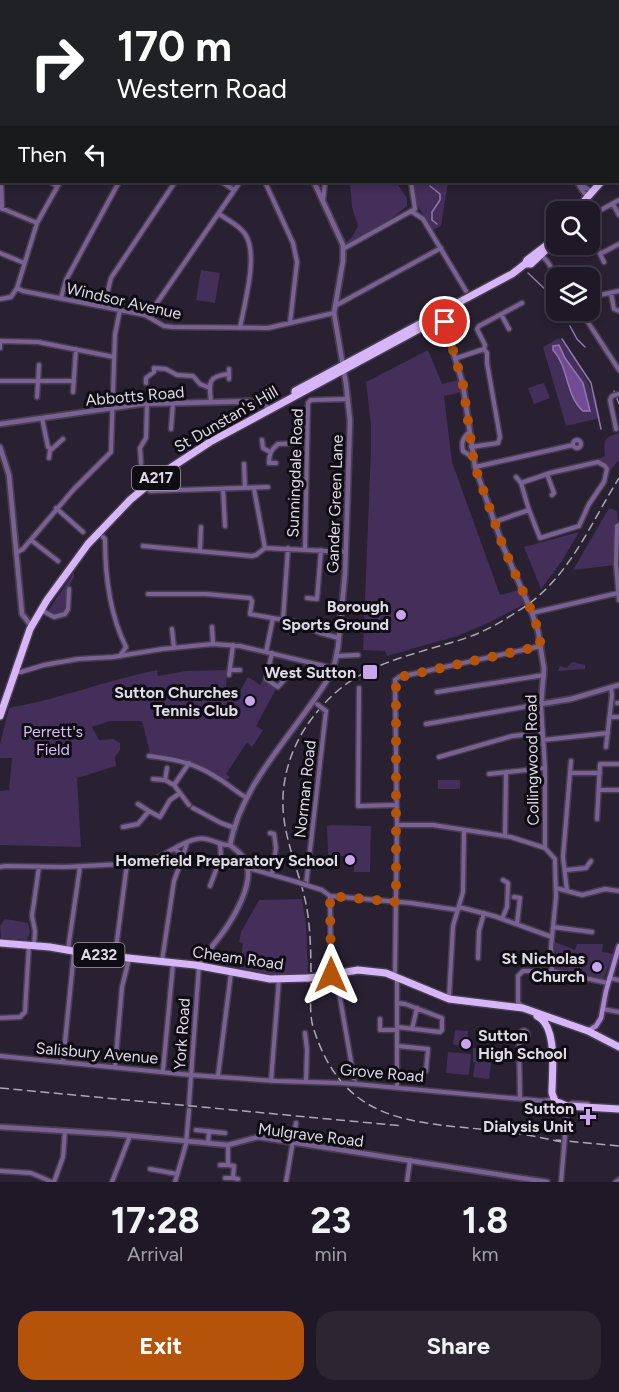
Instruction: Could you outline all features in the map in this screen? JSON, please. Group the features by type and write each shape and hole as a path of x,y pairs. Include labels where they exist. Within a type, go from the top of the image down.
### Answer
{"highway":[{"path":"585,201 600,183"},
{"name":"A217","path":"343,367 512,274 546,244"},
{"name":"A217","path":"525,264 531,264 546,249"},
{"name":"St Dunstan's Hill","path":"0,716 14,671 36,618 88,544 114,515 145,487 186,456 295,395 309,390 343,367"},
{"name":"St Dunstan's Hill","path":"32,629 44,611 49,598"},
{"name":"Cheam Road","path":"0,943 162,961 279,979 313,977 358,970 376,971 395,976 449,999 523,1008 588,1031 619,1047"},
{"name":"Cheam Road","path":"503,1005 542,1018 548,1026 551,1039"},
{"path":"551,1039 556,1029 570,1024"},
{"name":"A232","path":"551,1039 553,1099"},
{"path":"553,1099 557,1103 618,1109"}],"main road":[{"path":"588,1031 600,1022 619,946"}],"street":[{"path":"1,183 1,209 37,223"},
{"path":"52,183 57,186"},
{"path":"0,299 11,297 17,288 37,223 59,183"},
{"path":"61,298 66,280 118,183"},
{"path":"104,306 111,278 174,183"},
{"path":"224,183 234,190"},
{"path":"148,316 239,183"},
{"path":"265,183 294,243 296,252 297,262 290,323"},
{"path":"314,183 344,249 410,211 413,197 411,183"},
{"path":"323,201 325,183"},
{"path":"579,183 592,194"},
{"path":"318,190 325,189"},
{"path":"600,211 619,200"},
{"path":"613,204 619,215"},
{"path":"410,211 423,219 466,291"},
{"path":"219,214 242,230 250,245 250,263 240,328"},
{"path":"604,262 600,254 619,244"},
{"path":"335,306 441,248"},
{"name":"Gander Green Lane","path":"230,844 256,782 315,703 337,656 346,552 350,446 348,399 334,314 344,249"},
{"path":"0,253 24,263"},
{"path":"541,255 551,267"},
{"name":"Windsor Avenue","path":"17,288 148,316 167,327 267,328 334,314"},
{"path":"600,295 619,291"},
{"path":"610,293 614,309 619,311"},
{"path":"471,447 496,443 500,439 487,353 478,328 522,303"},
{"path":"16,553 21,551 56,508 111,452 115,334 120,310"},
{"path":"501,314 509,329"},
{"name":"Collingwood Road","path":"439,316 446,327 457,358 466,400 475,467 503,546 532,613 541,646 544,675 541,704 545,768 545,848"},
{"path":"587,321 619,370"},
{"path":"0,348 0,341 38,342 114,357"},
{"path":"74,392 76,349"},
{"path":"457,358 484,349"},
{"path":"37,397 39,365"},
{"path":"146,383 146,378 154,368 166,369 177,375 193,376 200,384 210,388"},
{"path":"211,402 212,378 229,374"},
{"path":"0,381 74,381"},
{"path":"616,394 610,402 616,429"},
{"name":"Sunningdale Road","path":"305,549 309,401 348,399"},
{"name":"Abbotts Road","path":"0,424 147,404 263,401 269,409"},
{"path":"171,429 173,403"},
{"path":"141,463 140,448 146,438 147,404"},
{"path":"42,418 45,439 50,450 49,458"},
{"path":"470,432 462,445 463,451 472,457"},
{"path":"50,450 63,439"},
{"path":"262,440 262,448 270,452"},
{"path":"276,464 269,463 270,452 279,443 308,443"},
{"path":"475,467 573,445"},
{"path":"0,447 7,466 23,616 32,629"},
{"path":"516,477 521,484 540,538 579,526 589,504 604,482 607,469 598,462 547,474 521,484"},
{"path":"244,464 244,488"},
{"path":"0,467 7,466"},
{"path":"547,474 554,493 552,495"},
{"path":"150,490 268,487"},
{"path":"223,489 225,526"},
{"path":"254,489 265,548"},
{"path":"56,508 83,532"},
{"path":"494,522 529,510"},
{"path":"618,525 619,600"},
{"path":"200,551 201,527"},
{"path":"103,537 105,539 106,573 114,614 126,647 133,654"},
{"path":"31,540 58,561"},
{"path":"142,546 252,556 265,548 346,552"},
{"path":"283,620 288,548"},
{"path":"307,598 317,599 316,583 321,550"},
{"path":"44,611 54,616 65,614 68,609 69,590"},
{"path":"148,594 191,593 247,597 252,601 250,614 295,622 339,638"},
{"path":"532,613 618,593"},
{"path":"23,616 36,618"},
{"path":"266,652 273,618"},
{"path":"212,627 213,644"},
{"path":"172,629 174,648"},
{"path":"14,671 18,673 44,665 78,659 120,657 213,644 233,645 333,668"},
{"path":"233,645 230,672 240,670"},
{"path":"397,1088 396,678 541,646"},
{"path":"120,657 126,647"},
{"path":"272,653 267,679 278,687 285,679"},
{"path":"337,656 358,655"},
{"path":"437,692 544,675"},
{"path":"426,724 571,699 619,685"},
{"path":"358,688 358,806 397,805"},
{"path":"606,747 611,688"},
{"name":"Norman Road","path":"306,885 326,711 315,703"},
{"path":"610,717 619,717"},
{"path":"439,757 512,736 542,733"},
{"path":"543,740 608,733"},
{"path":"149,756 189,763 218,778 248,798"},
{"path":"567,891 563,857 571,761"},
{"path":"174,785 189,763"},
{"path":"597,819 601,764 619,764"},
{"path":"165,780 167,768"},
{"path":"489,774 545,768"},
{"path":"505,836 506,772"},
{"path":"571,773 600,773"},
{"path":"153,779 165,780 174,785 191,806 235,828"},
{"path":"600,789 619,789"},
{"path":"160,817 170,800 180,793"},
{"path":"138,804 165,820"},
{"path":"124,827 138,824 149,811"},
{"path":"397,825 423,825 505,836 545,848 555,859 552,971"},
{"path":"449,999 453,926 463,892 464,830"},
{"path":"270,833 274,834 276,840 272,875"},
{"path":"0,867 80,867 128,864 152,861 200,838 220,844 230,844 244,858 248,868 246,887 222,934 203,957 199,966"},
{"path":"162,961 174,881 187,843"},
{"path":"210,886 221,857 220,844"},
{"path":"175,849 183,856"},
{"path":"555,859 563,857"},
{"path":"566,870 586,868 591,861"},
{"path":"115,957 128,864"},
{"path":"0,1018 21,1017 25,1012 35,931 32,916 39,867"},
{"path":"63,1062 80,867"},
{"path":"248,868 322,890 330,896 467,909 552,937"},
{"path":"502,919 507,907 508,883 503,880"},
{"path":"556,888 585,896 603,890 619,891"},
{"path":"499,894 507,895"},
{"path":"330,896 333,974 355,1084"},
{"path":"514,897 520,898 517,924"},
{"path":"478,958 479,931 483,913"},
{"path":"553,927 592,932"},
{"path":"115,1067 122,987 129,958"},
{"path":"163,1071 173,963"},
{"name":"York Road","path":"189,1104 199,966"},
{"path":"523,1008 518,1002 518,974 523,971 552,971 609,981 619,980"},
{"path":"218,1076 231,973"},
{"path":"271,1081 279,979"},
{"path":"380,1019 379,1031 397,1028 442,1030 442,1018 406,1004 397,1003"},
{"path":"412,1029 417,1008"},
{"path":"603,1009 619,1012"},
{"path":"305,1033 306,1081"},
{"path":"520,1099 519,1045 522,1037"},
{"path":"398,1046 428,1049 426,1071"},
{"name":"Salisbury Avenue","path":"0,1056 191,1075"},
{"name":"Grove Road","path":"191,1075 355,1084 544,1101 553,1099"},
{"path":"561,1182 567,1103"},
{"path":"175,1182 186,1142 189,1110"},
{"path":"286,1182 296,1123"},
{"name":"Mulgrave Road","path":"0,1127 228,1145 258,1137 547,1182"},
{"path":"196,1130 225,1133"},
{"path":"0,1171 30,1173 53,1182 63,1157 65,1131"},
{"path":"208,1143 209,1131"},
{"path":"112,1182 130,1136"},
{"path":"228,1145 228,1165"},
{"path":"407,1182 411,1160"},
{"path":"220,1165 240,1167"},
{"path":"225,1178 236,1179 234,1166"},
{"path":"150,1169 177,1174"},
{"path":"507,1182 508,1175"}],"green space":[{"path":"350,183 397,183 407,198 407,206 392,218 347,244 345,243 352,237 358,226 352,207"},
{"path":"448,183 441,226 433,230 417,205 414,185"},
{"path":"201,270 220,273 215,303 196,300"},
{"path":"559,338 575,357 596,399 600,418 566,426 543,347"},
{"path":"428,350 442,384 459,380 462,392 444,396 452,462 500,595 518,590 525,604 457,636 387,656 385,651 363,650 371,448 366,382"},
{"path":"544,383 550,398 534,404 528,388"},
{"path":"619,433 619,460 610,471 607,465 598,459 605,456 606,440"},
{"path":"609,508 617,511 615,565 573,570"},
{"path":"579,532 562,561 541,589 524,547"},
{"path":"74,572 68,589 65,613 53,615 48,611"},
{"path":"574,662 585,665 585,669 558,671 560,666 567,668"},
{"name":"Perrett's Field","path":"157,670 158,676 186,671 227,670 226,686 238,694 248,677 260,685 263,680 276,689 256,726 263,730 252,747 247,742 226,774 230,777 226,781 215,773 178,757 150,753 142,721 110,721 92,727 99,740 113,739 120,743 120,750 115,757 116,766 77,778 81,847 0,845 0,791 9,790 12,758 0,758 0,744 9,708"},
{"path":"438,780 460,780 460,789 438,789"},
{"path":"327,826 371,826 370,872 354,872 354,862 347,861 347,856 328,856"},
{"path":"302,899 306,925 308,974 282,976 239,971 243,943 239,942 241,932 259,900"},
{"path":"5,919 28,923 30,932 27,940 1,938 0,926"},
{"path":"555,942 575,950 577,944 603,944 602,952 613,954 604,979 555,969 553,958"},
{"path":"455,1030 468,1031 467,1046 453,1045"},
{"path":"473,1048 489,1048 489,1062 485,1062 491,1063 489,1079 473,1077 475,1062 473,1062"},
{"path":"448,1052 471,1054 469,1075 446,1073"}],"shaded area":[{"path":"559,345 565,358 583,383 590,411 583,411 573,397 562,364 553,350 553,346"}],"waterway":[{"path":"430,186 440,194 440,200 432,212 432,220 437,224"},
{"path":"528,273 546,290"},
{"path":"570,326 577,339 585,347"},
{"path":"562,339 591,383 601,429"},
{"path":"614,391 619,404"}],"railway":[{"path":"562,1142 508,1132 407,1119 383,1112 362,1100 343,1083 327,1060 312,1025 308,916 285,828 283,797 288,767 299,738 310,721 337,691 366,672 382,665 479,633 530,603 545,590 569,561 619,478"},
{"path":"0,1088 403,1126"},
{"path":"556,1140 619,1146"}],"place":[{"name":"Borough Sports Ground","path":"401,615"},
{"name":"West Sutton","path":"370,672"},
{"name":"Sutton Churches Tennis Club","path":"250,701"},
{"name":"Homefield Preparatory School","path":"350,860"},
{"name":"St Nicholas Church","path":"597,967"},
{"name":"Sutton High School","path":"466,1044"},
{"name":"Sutton Dialysis Unit","path":"588,1117"}],"route":[{"path":"331,975 330,896 396,902 396,678 541,646 535,619 503,546 474,464 463,385 445,322"}]}
